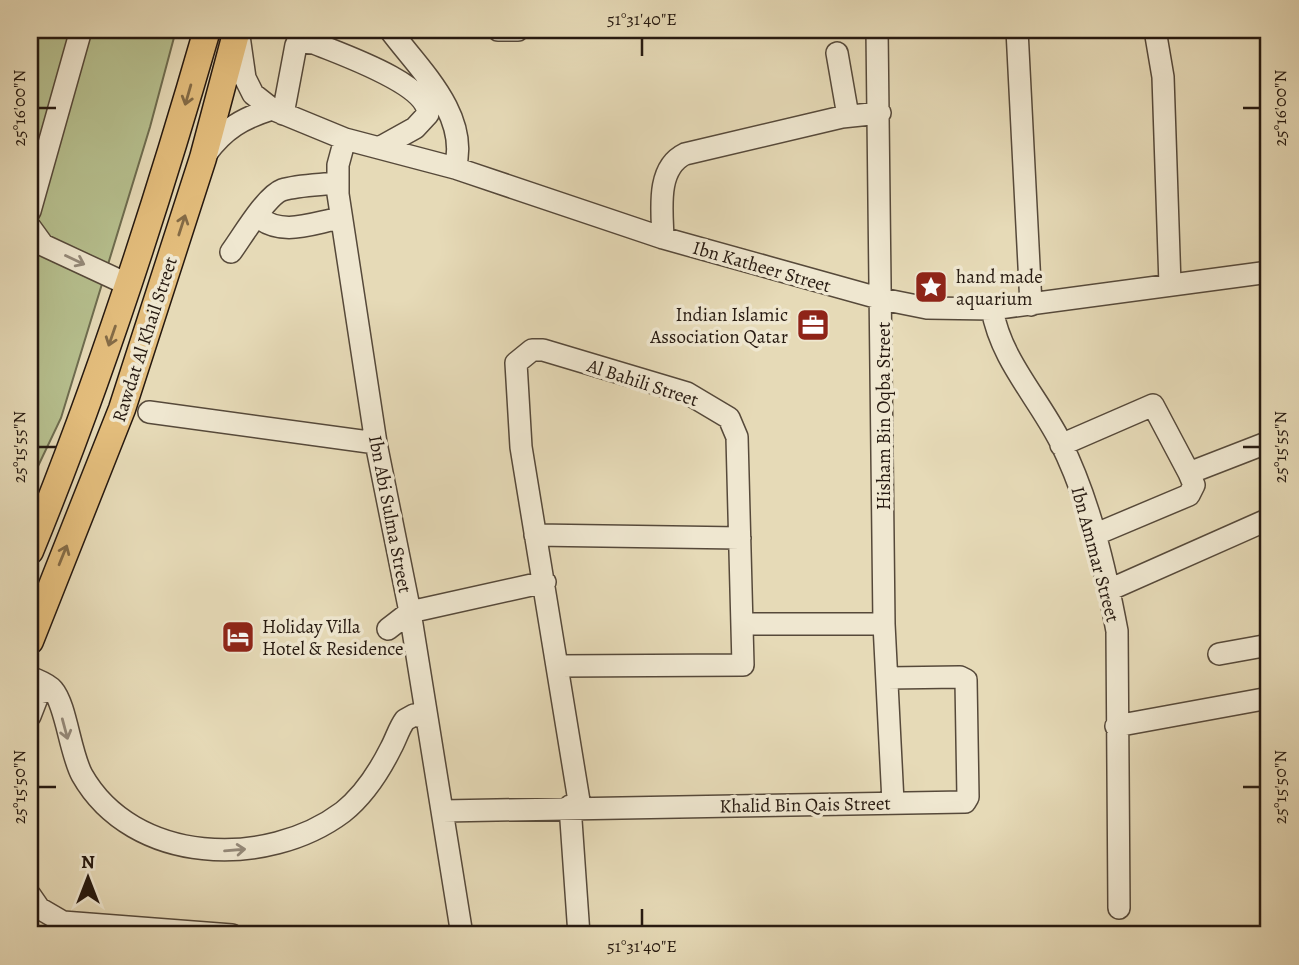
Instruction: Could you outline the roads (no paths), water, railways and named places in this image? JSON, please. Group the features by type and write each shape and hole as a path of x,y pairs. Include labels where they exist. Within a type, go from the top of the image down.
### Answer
{"main road":[{"name":"Rawdat Al Khail Street","path":"30,551 76,438 129,285 207,30"},
{"name":"Rawdat Al Khail Street","path":"30,641 122,409 204,158 237,30"}],"street":[{"path":"30,211 81,30"},
{"name":"Ibn Katheer Street","path":"237,30 245,78 253,94 277,112 345,138 455,168 663,238 882,299 927,307 992,309 1269,272"},
{"path":"390,30 451,113 458,140 455,168"},
{"path":"498,30 518,30"},
{"name":"Hisham Bin Oqba Street","path":"877,30 884,624 893,802"},
{"path":"1017,30 1031,305"},
{"path":"1155,30 1163,77 1170,285"},
{"path":"204,158 226,129 248,116 277,112 296,45 300,42 314,43 410,87 428,107 428,114 415,128 379,148"},
{"path":"837,53 848,117"},
{"path":"663,238 665,176 674,160 685,154 848,117 880,113"},
{"name":"Ibn Abi Sulma Street","path":"345,138 336,183 341,218 376,443 428,718 461,934"},
{"path":"231,253 258,217 265,202 281,191 336,183"},
{"path":"258,217 269,225 286,229 341,218"},
{"path":"30,227 43,245 129,285"},
{"name":"Ibn Ammar Street","path":"992,309 1009,360 1045,413 1062,445 1094,535 1109,590 1117,631 1116,819 1119,908"},
{"name":"Al Bahili Street","path":"558,666 743,665 737,437 729,418 687,393 543,350 532,350 516,363 521,447 558,666 575,807 579,935"},
{"path":"1062,445 1153,405 1194,485 1189,495 1094,535"},
{"path":"149,412 376,443"},
{"path":"1189,473 1269,442"},
{"path":"1109,590 1269,519"},
{"path":"535,535 740,538"},
{"path":"388,629 410,612 545,582"},
{"path":"743,624 884,624"},
{"path":"1219,654 1269,645"},
{"path":"30,677 53,690 97,796 135,826 193,847 223,851 287,839 344,811 378,771 405,720 419,715 428,718"},
{"name":"Khalid Bin Qais Street","path":"443,811 962,803 967,800 968,687 960,677 887,678"},
{"path":"30,716 35,698 44,691 53,690"},
{"path":"1116,726 1269,698"},
{"path":"30,895 39,908 63,922 233,935"}],"place":[{"name":"hand made aquarium","path":"931,287"},
{"name":"Indian Islamic Association Qatar","path":"813,325"},
{"name":"Holiday Villa Hotel & Residence","path":"238,637"}]}
